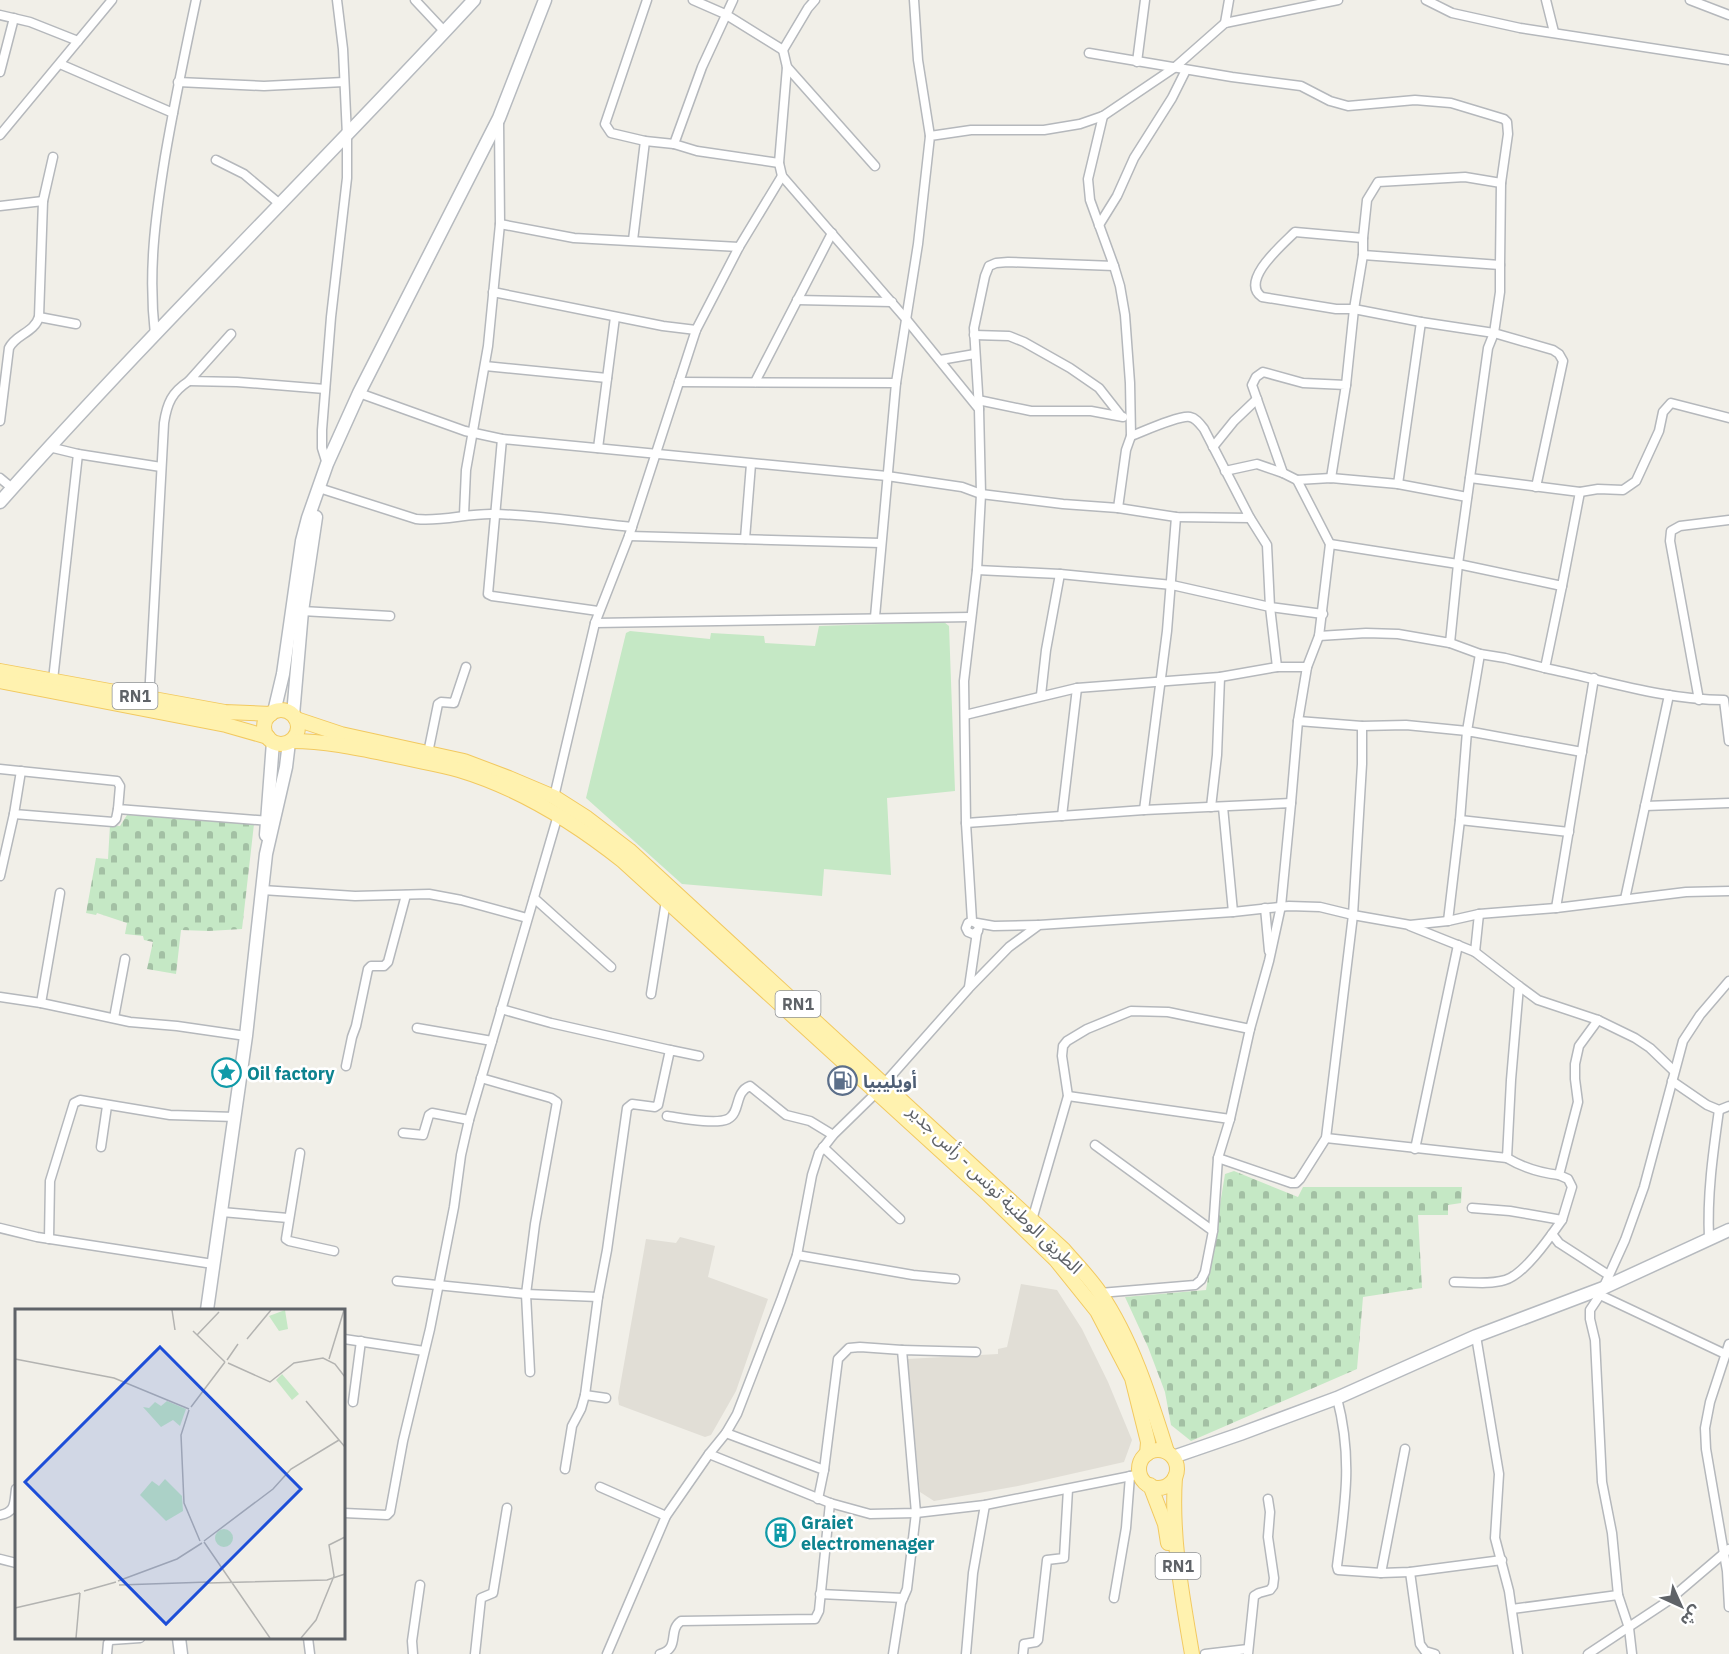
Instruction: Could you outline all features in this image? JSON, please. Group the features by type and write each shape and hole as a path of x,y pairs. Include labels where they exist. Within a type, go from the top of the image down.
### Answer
{"main road":[{"path":"0,501 474,0"},
{"path":"537,0 538,20"},
{"path":"207,1309 246,1036 270,821 270,740 264,728 267,718 272,713 283,674 302,541 326,469 360,393 499,118 545,0"},
{"path":"270,821 290,742 298,728 295,717 302,611 320,489"},
{"name":"RN1","path":"0,671 225,712 286,711 295,717"},
{"name":"RN1","path":"0,681 226,725 281,744 290,742"},
{"name":"الطريق الوطنية تونس - رأس جدير","path":"295,717 341,734 464,761 555,797 629,850 880,1088 1056,1260 1097,1311 1132,1378 1148,1442 1147,1454"},
{"name":"الطريق الوطنية تونس - رأس جدير","path":"290,742 343,746 459,771 503,787 558,814 586,832 623,861 666,902 1064,1250 1100,1293 1120,1328 1140,1371 1170,1454"},
{"path":"1147,1454 1156,1450 1170,1454 1240,1434 1337,1398 1476,1336 1601,1291 1729,1230"},
{"name":"RN1","path":"1147,1454 1135,1475 1150,1485 1165,1524 1183,1654"},
{"name":"RN1","path":"1170,1454 1177,1466 1173,1506 1178,1564 1192,1654"},
{"path":"1150,1485 1161,1487 1172,1482 1175,1477"},
{"path":"179,1639 181,1654"}],"street":[{"path":"0,135 112,0"},
{"path":"155,335 151,283 155,219 178,82 196,0"},
{"path":"326,469 322,448 322,430 347,178 344,82 337,0"},
{"path":"415,0 445,32"},
{"path":"647,0 605,124 611,133 645,141 674,144 697,151 779,163"},
{"path":"693,0 725,14 783,50"},
{"path":"674,144 702,67 733,0"},
{"path":"815,0 783,50 787,68 779,163 783,176 979,405 1031,411 1091,411 1125,417"},
{"path":"875,617 896,383 918,244 930,136 918,60 914,0"},
{"path":"1137,62 1145,0"},
{"path":"1225,23 1229,0"},
{"path":"930,136 971,130 1044,130 1080,124 1103,116 1174,68 1225,23 1338,0"},
{"path":"1426,0 1452,13 1520,28 1729,60"},
{"path":"1546,0 1554,32"},
{"path":"1690,0 1729,15"},
{"path":"0,15 30,22 78,40"},
{"path":"0,72 14,18"},
{"path":"1089,53 1186,70 1301,86 1330,101 1348,106 1415,100 1451,103 1504,119 1507,122 1508,134 1501,183 1500,292 1494,333 1488,348 1458,564 1450,643"},
{"path":"60,64 173,113"},
{"path":"787,68 875,166"},
{"path":"1099,225 1117,196 1134,158 1172,98 1186,70"},
{"path":"178,82 264,86 344,82"},
{"path":"1103,116 1088,179 1090,200 1120,286 1129,357 1125,417 1131,436 1126,450 1118,508"},
{"path":"464,515 466,470 485,366 500,224 499,118"},
{"path":"633,240 645,141"},
{"path":"0,420 9,348 16,339 32,329 39,317 43,201 53,157"},
{"path":"216,160 244,174 280,205"},
{"path":"555,797 598,611 631,532 696,330 739,248 783,176"},
{"path":"1331,478 1363,255 1367,200 1377,182 1458,177 1501,183"},
{"path":"0,206 43,201"},
{"path":"500,224 574,238 739,248"},
{"path":"1363,238 1295,232 1273,253 1257,274 1255,287 1257,293 1262,297 1336,309 1354,309 1494,333 1553,350 1559,354 1563,362 1536,487"},
{"path":"755,382 832,233"},
{"path":"1363,255 1500,265"},
{"path":"969,988 975,928 966,823 964,681 977,570 981,494 979,405 974,335 986,269 996,262 1114,266"},
{"path":"493,292 615,317 696,330"},
{"path":"797,300 892,302"},
{"path":"39,317 76,324"},
{"path":"598,448 615,317"},
{"path":"1398,484 1421,322"},
{"path":"149,699 160,467 168,403 181,386 189,381 231,334"},
{"path":"974,335 1009,336 1024,342 1070,368 1099,388 1125,417"},
{"path":"940,360 975,354"},
{"path":"485,366 607,378"},
{"path":"1283,473 1252,385 1256,377 1263,372 1303,382 1346,385"},
{"path":"189,381 237,382 325,389"},
{"path":"679,382 896,383"},
{"path":"360,393 474,434 502,439 887,476 962,487 981,494 1118,508 1176,517 1250,518"},
{"path":"1213,447 1234,421 1257,399"},
{"path":"1470,478 1580,492 1598,489 1623,490 1636,482 1659,431 1663,412 1671,403 1729,418"},
{"path":"1131,436 1180,418 1190,417 1197,420 1204,429 1250,518 1267,545 1270,607 1277,667"},
{"path":"502,439 487,590 489,595 598,611"},
{"path":"49,447 160,467"},
{"path":"53,680 78,454"},
{"path":"745,539 751,464"},
{"path":"1225,471 1257,464 1298,480 1331,478 1398,484 1467,497"},
{"path":"0,478 12,488"},
{"path":"1100,1293 1195,1285 1205,1272 1213,1231 1218,1158 1230,1119 1281,906 1298,721 1307,667 1319,636 1323,614 1330,544 1298,480"},
{"path":"320,489 416,519 426,520 494,514 631,532 745,539 881,543"},
{"path":"1545,668 1580,492"},
{"path":"1144,810 1172,585 1176,517"},
{"path":"1699,700 1670,541 1671,531 1680,526 1729,520"},
{"path":"1330,544 1458,564 1562,586"},
{"path":"977,570 1060,574 1172,585 1270,607 1323,614"},
{"path":"1041,695 1046,650 1060,574"},
{"path":"302,611 390,616"},
{"path":"595,623 971,617"},
{"path":"1319,636 1387,634 1450,643 1480,654 1669,695 1699,700 1727,700 1729,741"},
{"path":"1448,921 1460,820 1467,731 1480,654"},
{"path":"428,753 438,704 441,702 454,703 466,667"},
{"path":"965,715 1077,688 1220,677 1277,667 1307,667"},
{"path":"1211,807 1217,755 1220,677"},
{"path":"1556,908 1594,678"},
{"path":"1062,816 1077,688"},
{"path":"1625,899 1669,695"},
{"path":"1298,721 1362,726 1406,725 1467,731 1582,752"},
{"path":"1218,1158 1291,1184 1300,1179 1326,1138 1353,915 1362,765 1362,726"},
{"path":"0,769 117,780 120,786 118,809 113,822 14,814"},
{"path":"0,876 2,855 14,814 21,771"},
{"path":"966,823 1144,810 1292,803"},
{"path":"1645,806 1729,803"},
{"path":"1223,807 1233,912"},
{"path":"118,809 270,821"},
{"path":"345,1514 387,1515 390,1512 454,1207 461,1155 469,1120 558,814"},
{"path":"1460,820 1569,832"},
{"path":"262,890 355,896 429,894 527,918"},
{"path":"1410,926 1479,914 1556,908 1686,892 1729,891"},
{"path":"40,1003 60,893"},
{"path":"346,1066 368,969 371,966 384,966 388,962 406,895"},
{"path":"534,898 611,967"},
{"path":"651,994 666,902"},
{"path":"975,928 1233,912 1281,906 1320,907 1410,926 1475,952 1538,1000 1598,1020 1650,1048 1674,1071"},
{"path":"1265,908 1269,961"},
{"path":"1475,952 1479,914"},
{"path":"607,1654 666,1516 726,1433 746,1394 797,1255 813,1167 823,1147 880,1088 969,988 1009,947 1039,925"},
{"path":"1414,1149 1458,945"},
{"path":"114,1018 125,959"},
{"path":"1632,1654 1629,1628 1618,1595 1602,1482 1595,1340 1590,1310 1625,1240 1644,1187 1683,1041 1700,1015 1729,981"},
{"path":"1507,1158 1519,987"},
{"path":"0,997 114,1018 246,1036"},
{"path":"501,1009 551,1023 699,1056"},
{"path":"1032,1220 1068,1096 1062,1056 1067,1041 1087,1029 1131,1011 1168,1012 1250,1029"},
{"path":"1559,1175 1578,1102 1575,1064 1579,1046 1598,1020"},
{"path":"417,1029 492,1041"},
{"path":"565,1469 572,1426 585,1395 627,1108 632,1104 654,1107 658,1105 670,1050"},
{"path":"481,1078 551,1098 557,1102 535,1224 526,1294 530,1372"},
{"path":"1672,1081 1707,1105 1719,1110 1729,1106"},
{"path":"667,1116 725,1120 734,1113 739,1095 745,1087 750,1086 786,1115 810,1121 833,1136"},
{"path":"1068,1096 1230,1119"},
{"path":"49,1239 50,1181 74,1103 80,1100 170,1114 235,1117"},
{"path":"101,1147 107,1106"},
{"path":"1709,1238 1708,1213 1719,1110"},
{"path":"403,1133 423,1135 429,1115 432,1113 469,1120"},
{"path":"1326,1138 1507,1158 1547,1174 1559,1175 1568,1179 1572,1187 1562,1220 1520,1270 1506,1280 1454,1282"},
{"path":"1095,1145 1213,1231"},
{"path":"823,1147 900,1219"},
{"path":"300,1153 286,1235 289,1241 334,1251"},
{"path":"1472,1208 1510,1211 1562,1220"},
{"path":"222,1212 288,1218"},
{"path":"0,1228 49,1239 213,1264"},
{"path":"1552,1234 1558,1243 1607,1274"},
{"path":"797,1255 913,1275 955,1279"},
{"path":"397,1281 526,1294 598,1297"},
{"path":"1601,1291 1725,1354"},
{"path":"1476,1336 1500,1485 1495,1538 1512,1609 1518,1654"},
{"path":"345,1339 424,1351"},
{"path":"353,1402 361,1341"},
{"path":"1729,1344 1710,1402 1705,1428 1706,1449 1726,1552 1729,1607"},
{"path":"818,1499 824,1470 838,1359 849,1348 976,1352"},
{"path":"893,1654 903,1598 907,1589 916,1513 902,1350"},
{"path":"585,1395 606,1398"},
{"path":"1337,1398 1345,1437 1347,1464 1338,1569 1341,1572 1410,1572 1502,1560"},
{"path":"726,1433 824,1470"},
{"path":"1381,1573 1405,1449"},
{"path":"709,1455 818,1499 870,1514 916,1513 985,1505 1135,1475 1114,1598"},
{"path":"600,1487 666,1516"},
{"path":"1023,1654 1024,1644 1038,1640 1047,1560 1064,1558 1068,1489"},
{"path":"0,1515 8,1513 13,1508 15,1495"},
{"path":"1205,1654 1248,1652 1254,1596 1270,1590 1274,1583 1268,1537 1270,1512 1268,1499"},
{"path":"660,1654 670,1650 676,1624 681,1621 815,1619 819,1611 830,1503"},
{"path":"966,1654 973,1573 985,1505"},
{"path":"475,1654 481,1598 493,1593 507,1508"},
{"path":"1588,1654 1668,1601 1726,1552"},
{"path":"0,1559 15,1563"},
{"path":"1410,1572 1420,1644 1425,1651 1435,1654"},
{"path":"413,1654 412,1641 420,1585"},
{"path":"820,1594 903,1598"},
{"path":"1512,1609 1618,1595"},
{"path":"107,1654 108,1643 111,1640 126,1639"},
{"path":"308,1639 310,1654"}],"shaded area":[{"path":"680,1237 715,1246 708,1277 768,1299 736,1391 711,1435 705,1437 619,1405 618,1398 646,1239 676,1243"},
{"path":"1021,1284 1057,1290 1082,1329 1108,1382 1132,1440 1124,1462 1018,1486 934,1501 920,1492 907,1359 998,1354 998,1349 1007,1347"}],"green space":[{"path":"944,622 949,626 955,791 887,798 891,875 824,869 822,896 682,884 586,798 626,633 630,631 710,639 711,633 764,636 765,643 815,646 819,626"},
{"path":"127,815 254,824 242,929 181,930 176,974 147,969 153,942 144,940 143,936 125,934 127,923 97,913 96,915 86,913 96,858 108,859 110,825 120,826"},
{"path":"1234,1171 1298,1197 1303,1187 1462,1187 1461,1203 1448,1205 1448,1215 1418,1215 1422,1288 1363,1297 1357,1369 1191,1441 1171,1425 1165,1392 1125,1297 1206,1290 1225,1174"}],"place":[{"name":"Oil factory","path":"226,1073"},
{"name":"أويليبيا","path":"842,1081"},
{"name":"Graiet electromenager","path":"780,1532"}]}
